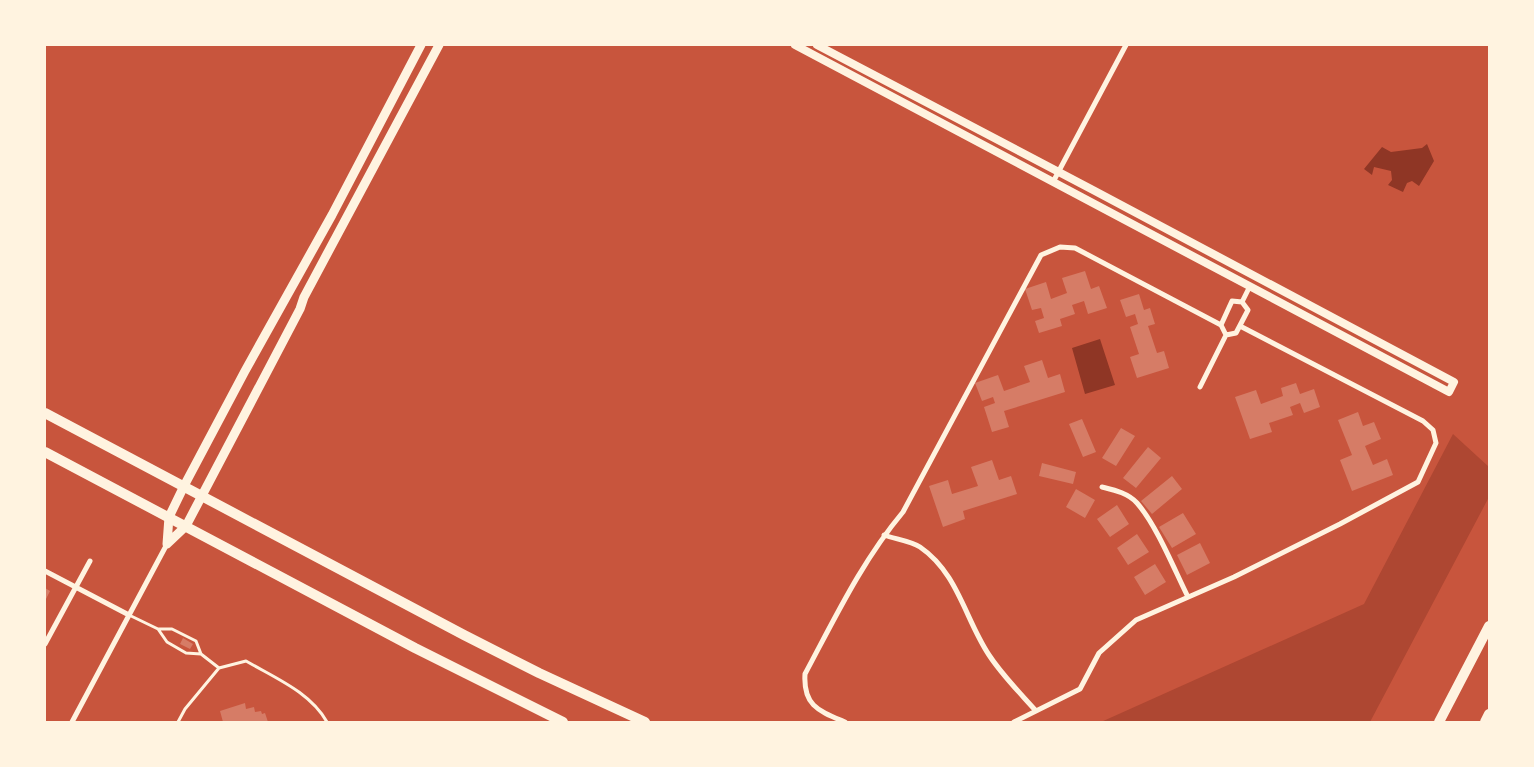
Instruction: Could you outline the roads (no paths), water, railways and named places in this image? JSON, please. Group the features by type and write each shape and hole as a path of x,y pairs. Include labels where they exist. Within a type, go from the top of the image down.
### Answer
{"main road":[{"path":"167,544 169,517 184,486 421,45"},
{"path":"167,544 186,526 304,297 439,45"},
{"path":"45,413 464,635 539,673 645,722"},
{"path":"45,452 432,657 563,722"},
{"path":"1439,722 1489,626"},
{"path":"1485,722 1489,714"}],"street":[{"path":"795,45 1449,392 1454,382 817,45"},
{"path":"1054,182 1126,45"},
{"path":"845,722 824,714 810,703 804,688 805,674 860,572 884,535 903,512 1041,255 1060,247 1075,248 1221,325 1226,335"},
{"path":"1242,302 1250,286"},
{"path":"1221,325 1232,301 1242,302 1248,310 1236,333 1226,335"},
{"path":"1014,722 1080,689 1099,654 1136,620 1234,577 1340,524 1418,482 1436,443 1433,430 1423,421 1240,326"},
{"path":"1200,387 1226,335"},
{"path":"1102,487 1121,492 1136,502 1155,531 1188,597"},
{"path":"884,535 919,546 939,564 958,592 976,632 990,656 1036,711"},
{"path":"72,722 167,544"},
{"path":"45,644 90,560"},
{"path":"45,571 129,615"}],"lane":[{"path":"129,615 158,629 167,642 186,653 201,654"},
{"path":"158,629 172,628 196,641 201,654 219,668"},
{"path":"178,722 185,708 219,668 246,661 310,699 322,712 327,722"}]}
